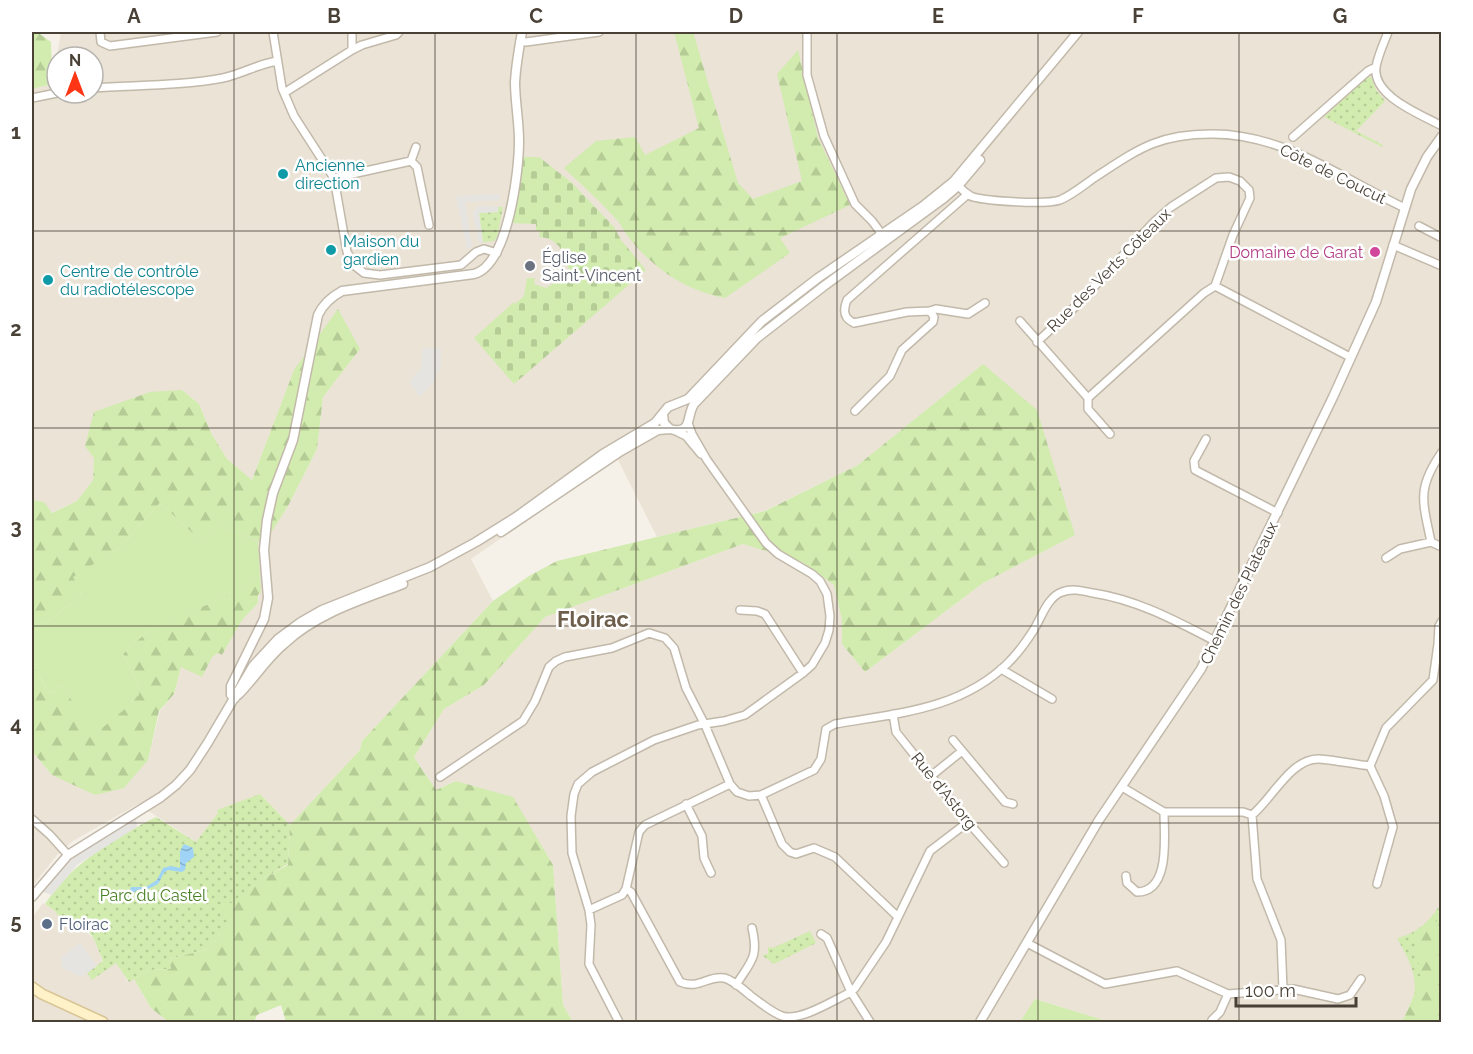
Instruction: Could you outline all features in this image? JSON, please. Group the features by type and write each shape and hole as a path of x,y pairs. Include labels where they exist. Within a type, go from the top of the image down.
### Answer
{"main road":[{"path":"32,987 103,1023"}],"street":[{"path":"100,32 101,42 110,46 217,32"},
{"path":"273,32 284,93 294,116 334,178 348,256 355,266 364,273 380,275 461,265 482,249 497,252"},
{"path":"352,32 352,50"},
{"path":"284,93 352,50 399,32"},
{"path":"521,36 526,42 600,32"},
{"path":"807,32 807,75 824,136 855,204 885,237"},
{"path":"32,897 68,855 161,797 176,785 190,770 235,698 241,683 265,651 301,622 338,603 401,579 453,555 516,517 610,450 655,423 668,406 688,399 762,321 818,278 927,212 956,183 1011,120 1028,94 1078,32"},
{"path":"1388,32 1376,67 1377,79 1381,88 1397,101 1442,126"},
{"path":"235,698 231,695 231,686 264,619 268,598 264,550 267,520 273,493 293,440 312,338 322,307 334,295 342,291 479,272 489,265 502,243 518,152 515,83 521,36"},
{"path":"105,87 225,78 254,66 277,62"},
{"path":"1293,137 1368,71 1376,67"},
{"name":"Côte de Coucut","path":"956,183 974,197 1031,202 1055,201 1136,151 1159,140 1211,134 1234,135 1290,150 1405,208"},
{"name":"Chemin des Plateaux","path":"980,1023 1071,864 1200,672 1310,449 1376,302 1405,208 1421,167 1442,136"},
{"path":"411,161 416,147"},
{"path":"334,178 411,161"},
{"path":"411,161 417,167 429,225"},
{"name":"Rue des Verts Côteaux","path":"1037,342 1107,275 1154,222 1171,207 1216,178 1229,177 1240,182 1249,190 1250,198 1233,235 1215,286"},
{"path":"968,194 847,300 844,308 848,321 854,323 907,312 942,309 968,314 985,303"},
{"path":"1419,226 1442,238"},
{"path":"235,698 247,687 271,656 305,627 341,608 456,560 519,522 621,451 658,430 681,430 689,419 694,404 757,338 885,237"},
{"path":"1393,245 1442,266"},
{"path":"1088,398 1204,293 1215,286 1350,357"},
{"path":"855,411 890,376 902,350 933,322 934,317 930,311"},
{"name":"Rue des Verts Côteaux","path":"1020,321 1088,398 1088,409 1110,434"},
{"path":"619,1023 590,964 589,910 572,853 572,802 578,784 597,768 654,740 683,729 745,715 803,673 817,657 829,630 829,602 820,581 778,554 766,543 707,460 692,434 685,408 677,404"},
{"path":"663,414 664,423 672,430 686,436 707,460"},
{"path":"1206,439 1194,461 1195,470 1278,513"},
{"path":"1431,542 1422,496 1423,487 1442,452"},
{"path":"1386,558 1400,549 1431,542 1442,547"},
{"path":"440,777 523,721 535,701 549,667 556,662 565,657 612,648 649,633 665,638 674,648 686,688 705,725 730,784 737,792 749,796 761,795 814,770 821,759 826,729 835,724 938,705 963,695 1001,669 1032,632 1053,598 1060,592 1073,590 1132,602 1215,641"},
{"path":"740,610 765,614 803,673"},
{"path":"1377,884 1393,827 1384,796 1370,766 1386,728 1433,680 1439,626 1442,621"},
{"path":"1001,669 1052,699"},
{"name":"Rue d'Astorg","path":"893,714 896,732 1004,863"},
{"path":"953,740 1005,802 1013,804"},
{"path":"931,776 962,751"},
{"path":"1283,989 1281,939 1257,879 1252,814 1301,763 1318,759 1370,766"},
{"path":"589,910 622,894 626,889 639,832 645,825 730,784"},
{"path":"1122,788 1164,812 1252,814"},
{"path":"761,795 782,844 790,852 796,854 814,848 835,857 898,917"},
{"path":"686,804 702,836 704,858 711,873"},
{"path":"1126,876 1127,883 1137,892 1143,892 1149,889 1162,874 1164,812"},
{"path":"32,819 68,855"},
{"path":"626,889 631,892 680,982 686,985 697,985 715,978 725,978 773,1012 783,1017 799,1016 851,992 876,959 930,851 968,822"},
{"path":"736,985 754,956 752,928"},
{"path":"821,934 827,938 851,992 870,1023"},
{"path":"1027,943 1105,984 1177,971 1228,994 1293,989 1338,999 1350,995 1361,979"},
{"path":"1212,1020 1220,1012 1228,994"}],"shaded area":[{"path":"61,32 1441,32 1442,907 1421,979 1404,1018 1398,1022 1110,1022 1036,999 1020,1022 573,1022 563,1005 553,865 513,798 456,781 436,790 414,757 444,709 484,685 545,617 743,544 802,562 834,585 842,620 842,644 865,672 983,583 1075,535 983,364 858,465 764,511 657,537 617,458 471,559 493,601 362,741 360,750 290,825 260,794 218,813 196,842 138,804 73,841 57,855 32,887 32,751 52,775 148,760 160,711 174,694 181,667 218,653 222,655 242,620 258,603 259,593 32,662 32,632 221,525 264,543 288,506 317,449 323,397 360,349 294,370 252,480 227,459 211,433 199,404 182,390 94,458 93,480 77,501 51,513 44,502 32,500 32,89 45,86 45,105 105,105 105,45 59,45"},
{"path":"499,194 500,200 465,202 472,247 467,249 456,196"},
{"path":"478,206 498,207 498,212 479,213 483,242 479,243 473,213"},
{"path":"423,348 441,348 441,366 433,383 420,397 409,382 421,368"},
{"path":"135,813 137,827 77,865 52,895 37,890 59,864"},
{"path":"43,903 55,911 61,919 82,928 94,939 103,962 88,973 116,962 128,982 134,979 151,1008 169,1022 32,1022 32,918"},
{"path":"80,943 97,966 81,977 63,968 61,957"}],"green space":[{"path":"32,32 37,32 51,42 51,45 45,45 45,86 32,89"},
{"path":"674,32 693,32 738,183 753,199 802,181 777,74 798,50 818,138 850,205 780,238 790,253 725,298 698,290 661,269 639,250 611,213 564,168 596,141 635,137 645,155 699,128"},
{"path":"1367,77 1371,77 1376,90 1385,101 1356,131 1383,145 1382,147 1324,117"},
{"path":"523,157 539,157 572,183 614,227 621,240 646,270 514,384 474,338 514,302 515,304 524,296 527,278 535,278 534,284 546,288 571,272 567,266 570,264 561,249 550,239 539,237 540,231 536,231 536,224 512,223"},
{"path":"498,207 503,207 497,237 494,241 483,242 479,213 498,212"},
{"path":"338,309 360,349 323,397 317,449 288,506 264,544 221,525 203,543 160,503 118,549 74,577 82,594 32,632 32,500 44,502 52,513 77,501 93,480 94,458 85,446 94,412 150,392 182,390 199,404 211,433 227,459 252,480 294,370"},
{"path":"983,364 1037,410 1075,535 983,583 865,672 842,644 842,620 834,585 802,562 743,544 545,617 484,685 444,709 414,757 436,790 456,781 513,797 553,865 563,1005 573,1022 286,1022 281,1005 257,1015 254,1022 169,1022 151,1008 134,979 149,970 171,969 169,959 209,949 219,935 234,923 220,905 231,903 264,878 288,865 290,825 360,750 362,741 493,601 529,576 557,561 765,511 858,465"},
{"path":"160,503 203,543 221,525 258,542 260,576 217,600 164,624 132,645 123,654 140,689 139,695 94,735 62,685 50,694 32,662 32,632 82,594 73,577 118,549"},
{"path":"260,576 261,592 258,595 258,603 242,620 222,655 218,653 212,657 202,677 181,667 174,694 159,711 148,760 124,788 95,795 52,775 32,751 32,662 50,694 62,685 94,734 131,703 140,689 123,654 132,645 164,624 217,600"},
{"name":"Parc du Castel","path":"260,794 290,825 288,864 264,878 231,904 221,905 235,923 219,935 209,949 169,959 171,969 149,970 129,982 116,963 92,980 87,973 103,961 94,939 89,932 61,919 45,904 67,876 109,843 156,817 196,842 218,813 217,810"},
{"path":"1441,903 1441,1022 1409,1012 1415,991 1415,981 1410,964 1397,938 1423,925"},
{"path":"1441,907 1441,1022 1398,1022 1404,1018 1421,979 1413,933 1436,923"},
{"path":"810,931 816,943 774,964 762,955 768,954 768,947 773,948"},
{"path":"1035,999 1110,1022 1020,1022"}],"water":[{"path":"184,844 193,848 194,857 186,863 185,870 182,872 168,870 158,884 148,889 137,890 128,897 131,887 146,887 157,880 163,868 171,866 180,868 180,851"}],"place":[{"name":"Ancienne direction","path":"283,174"},
{"name":"Maison du gardien","path":"331,250"},
{"name":"Domaine de Garat","path":"1375,252"},
{"name":"Église Saint-Vincent","path":"530,266"},
{"name":"Centre de contrôle du radiotélescope","path":"48,280"},
{"name":"Floirac","path":"47,924"}],"district":[{"name":"Floirac","path":"593,619"}]}
